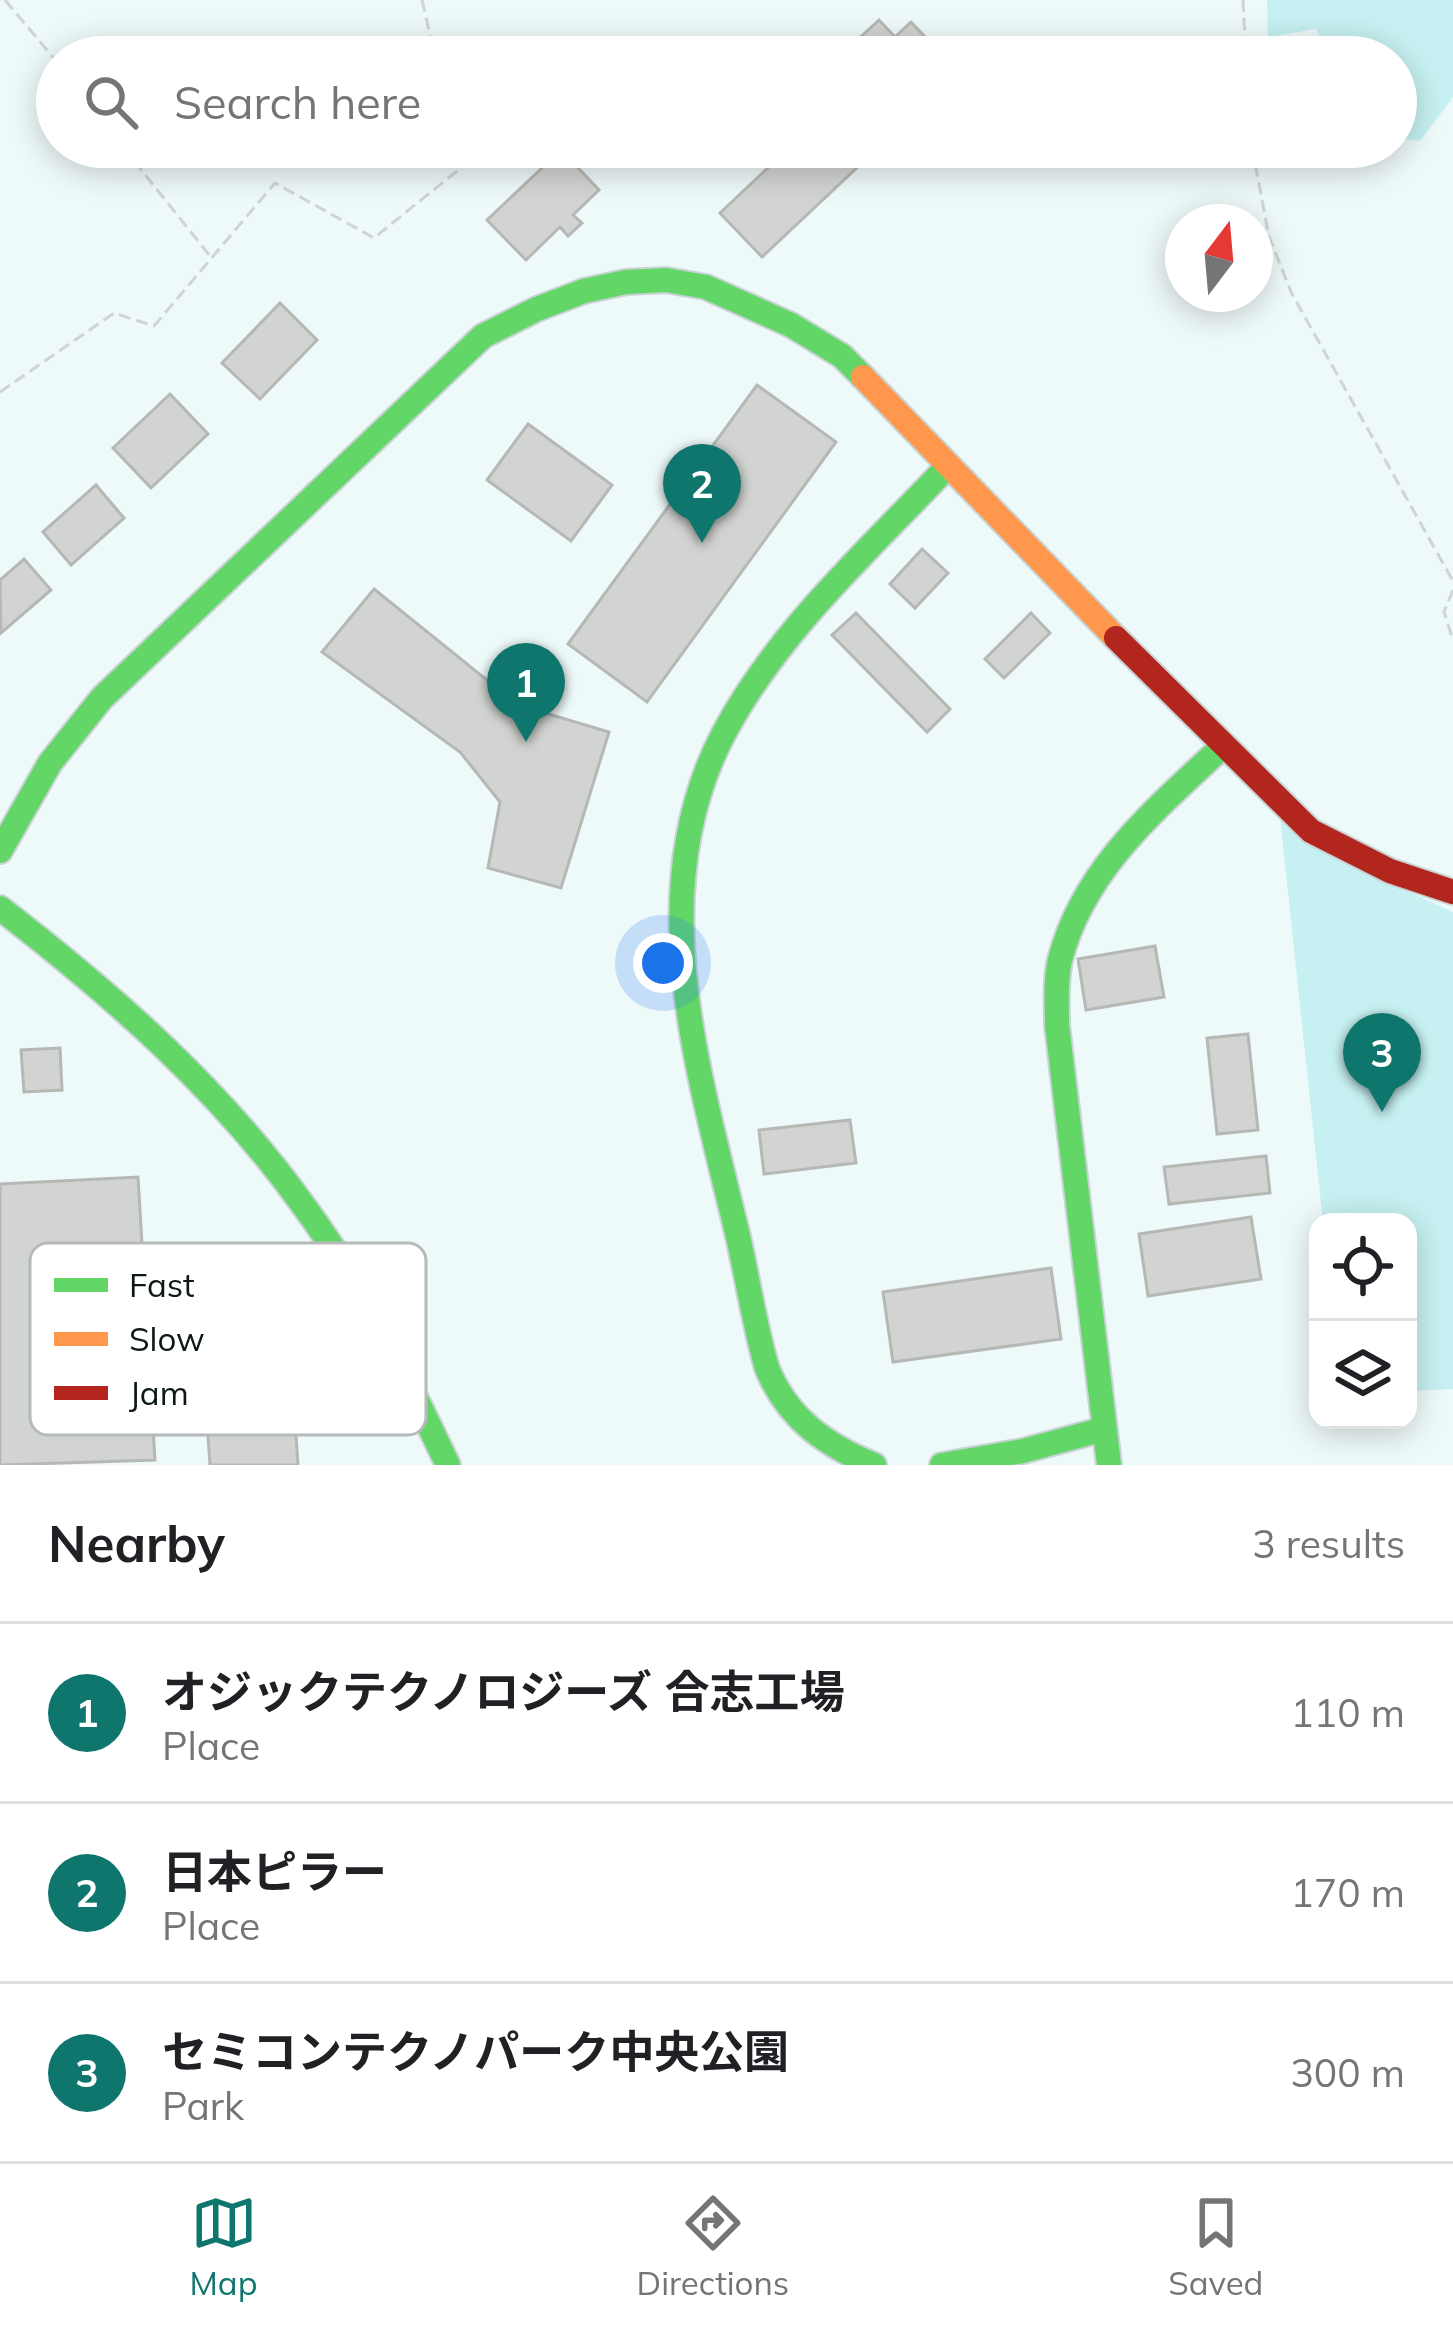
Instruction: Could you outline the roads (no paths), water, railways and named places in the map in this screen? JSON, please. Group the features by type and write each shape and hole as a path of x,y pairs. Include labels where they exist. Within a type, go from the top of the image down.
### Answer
{"street":[{"path":"0,851 50,763 102,698 483,336 546,303 605,283 656,277 720,289 782,317 842,356 1222,748 1311,831 1390,871 1453,892"},
{"path":"874,1465 834,1450 804,1428 771,1379 695,1065 679,957 684,870 704,782 746,691 800,623 946,467"},
{"path":"1109,1465 1057,1025 1059,964 1077,906 1119,846 1222,748"},
{"path":"0,908 107,993 182,1063 261,1150 329,1243"},
{"path":"426,1423 448,1465"},
{"path":"942,1465 1023,1451 1104,1429"}],"place":[{"name":"日本ピラー","path":"702,543"},
{"name":"オジックテクノロジーズ 合志工場","path":"526,742"},
{"name":"セミコンテクノパーク中央公園","path":"1382,1112"}]}
